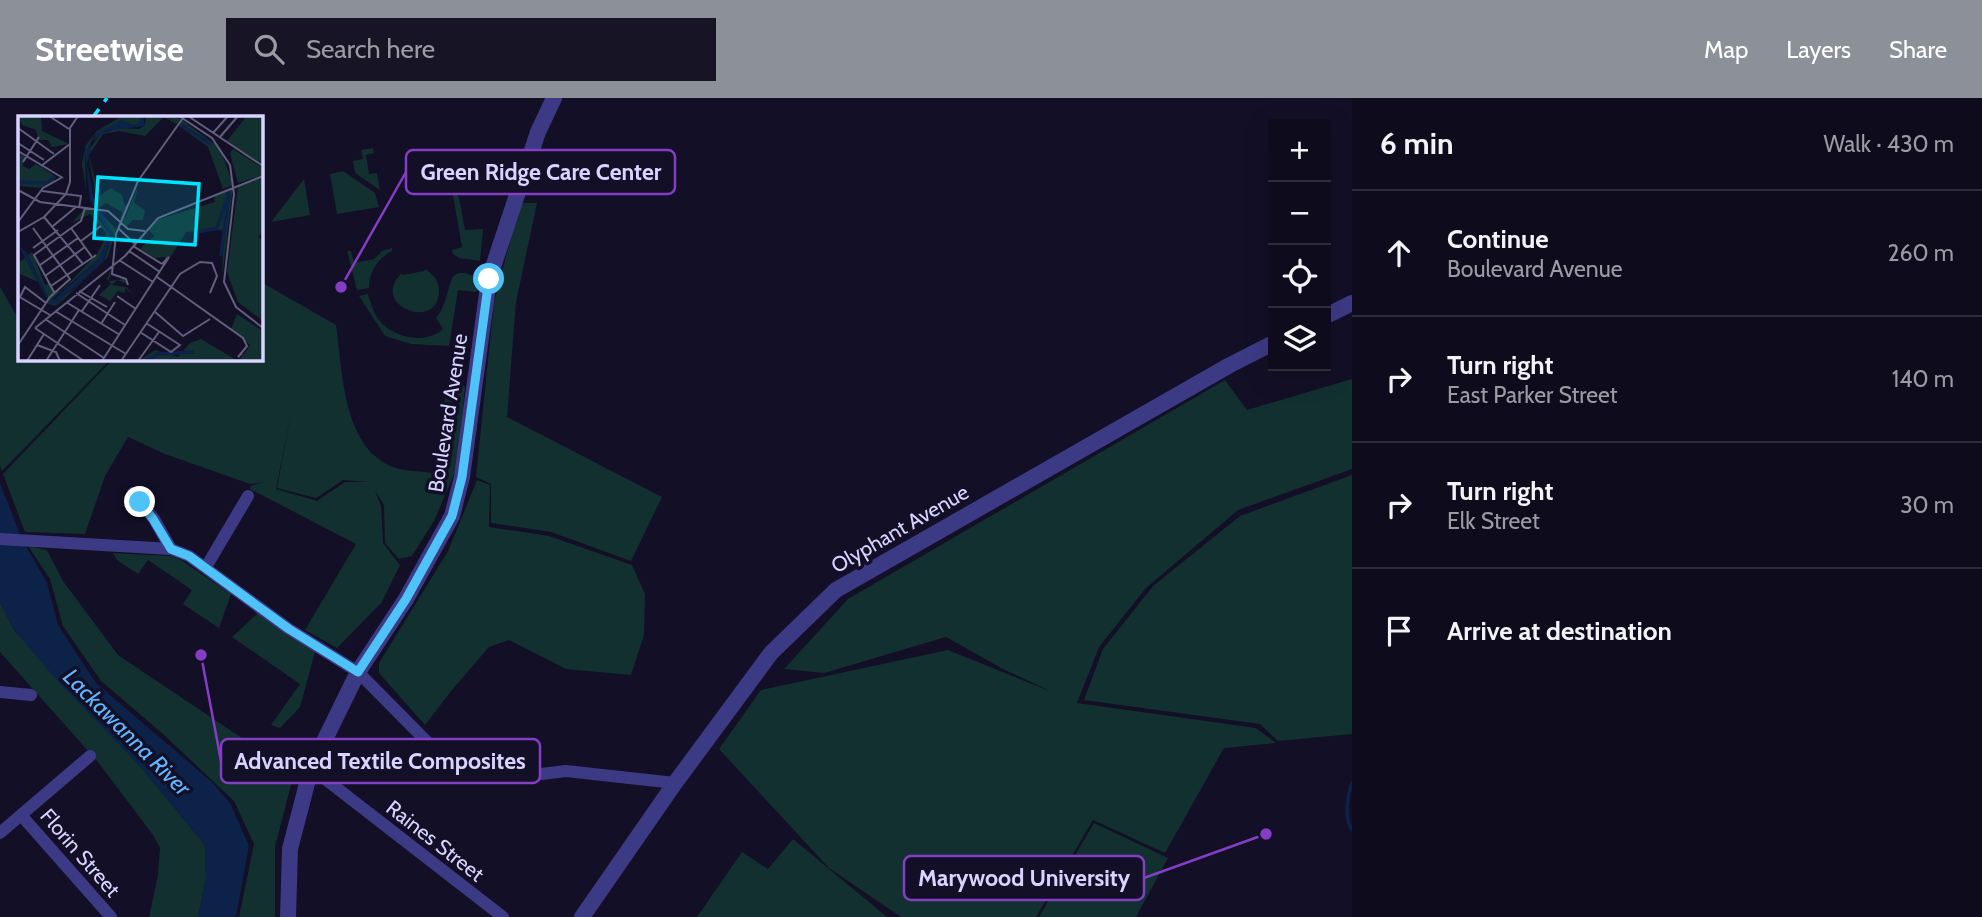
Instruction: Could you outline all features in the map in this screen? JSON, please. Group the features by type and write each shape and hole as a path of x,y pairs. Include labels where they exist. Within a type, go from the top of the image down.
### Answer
{"street":[{"name":"Boulevard Avenue","path":"288,917 290,849 311,768 358,672 406,599 452,516 462,477 489,279 538,132 554,98"},
{"path":"1331,314 1352,303"},
{"name":"Olyphant Avenue","path":"582,917 675,783 771,653 835,590 1268,346"},
{"path":"133,493 171,549"},
{"path":"205,567 248,496"},
{"path":"0,538 171,549 189,556 289,629 358,672 453,768 490,775 525,776 566,771 675,783"},
{"path":"0,692 31,695"},
{"path":"0,833 90,756"},
{"name":"Raines Street","path":"311,768 503,917"},
{"name":"Florin Street","path":"21,815 111,917"}],"green space":[{"path":"373,148 374,153 366,155 369,174 377,173 380,190 355,173 353,161 363,159 361,150"},
{"path":"436,170 451,184 458,196 465,230 483,229 480,261 459,258 453,254 452,250 462,247 452,189 443,190"},
{"path":"343,171 375,193 379,207 337,214 330,174"},
{"path":"304,179 310,215 271,222"},
{"path":"520,203 537,203 516,302 507,417 662,497 631,561 551,532 491,523 491,484 476,477 494,302"},
{"path":"392,248 375,266 369,288 357,290 347,251 351,251 354,263 374,259 382,251"},
{"path":"425,269 433,275 438,284 436,304 428,310 407,310 393,295 394,285 402,273 403,275"},
{"path":"458,273 478,277 479,287 476,292 458,290 449,346 411,344 385,336 359,296 368,294 377,317 392,331 410,337 427,337 443,329 436,318 443,307 452,278"},
{"path":"262,283 336,325 348,407 365,445 378,459 396,468 434,473 447,383 465,386 458,465 435,519 412,556 399,559 385,543 384,505 375,491 381,506 383,543 400,565 382,602 337,648 305,630 356,544 250,489 251,486 264,482 250,484 165,454 128,437 105,476 85,534 25,532 3,474 112,360 262,360","holes":["291,412 277,488 316,498 343,480 370,482 345,482 317,501 276,489"]},
{"path":"0,287 18,318 18,360 110,360 2,471"},
{"path":"1352,379 1352,469 1238,510 1146,588 1099,647 1077,703 1256,728 1276,743 1224,748 1165,853 1093,820 1036,917 901,917 829,868 719,749 761,690 948,650 1052,692 1003,669 946,637 824,673 784,669 848,599 1225,380 1247,410"},
{"path":"1352,475 1352,734 1278,741 1260,724 1084,700 1103,649 1153,586 1240,516"},
{"path":"477,480 490,485 489,527 549,536 632,565 645,594 644,635 631,675 566,669 509,640 489,647 425,725 379,673 379,663 448,551"},
{"path":"28,546 47,550 63,581 118,655 294,773 275,847 275,917 239,917 254,844 234,801 163,734 101,681 63,626 50,579"},
{"path":"113,553 171,556 231,594 219,628 183,604 192,590 148,560 138,574 117,560"},
{"path":"0,602 14,630 140,766 205,845 206,878 198,917 149,917 158,875 160,848 98,762 0,652"},
{"path":"258,613 315,652 300,707 280,728 271,725 300,684 232,637"},
{"path":"1094,823 1168,858 1136,917 1039,917"},
{"path":"793,839 887,917 697,917 742,852 768,869"}],"water":[{"name":"Lackawanna River","path":"0,483 22,539 47,583 58,625 96,683 213,783 230,803 249,846 236,917 198,917 206,878 205,845 140,766 60,684 14,630 0,602"}],"waterway":[{"path":"1352,783 1347,807 1352,830"}],"railway":[{"path":"94,116 107,98"}],"place":[{"name":"Green Ridge Care Center","path":"341,287"},
{"name":"Advanced Textile Composites","path":"201,655"},
{"name":"Marywood University","path":"1266,834"}],"route":[{"path":"140,502 171,549 189,556 289,629 358,672 406,599 452,516 462,477 489,279"}]}
